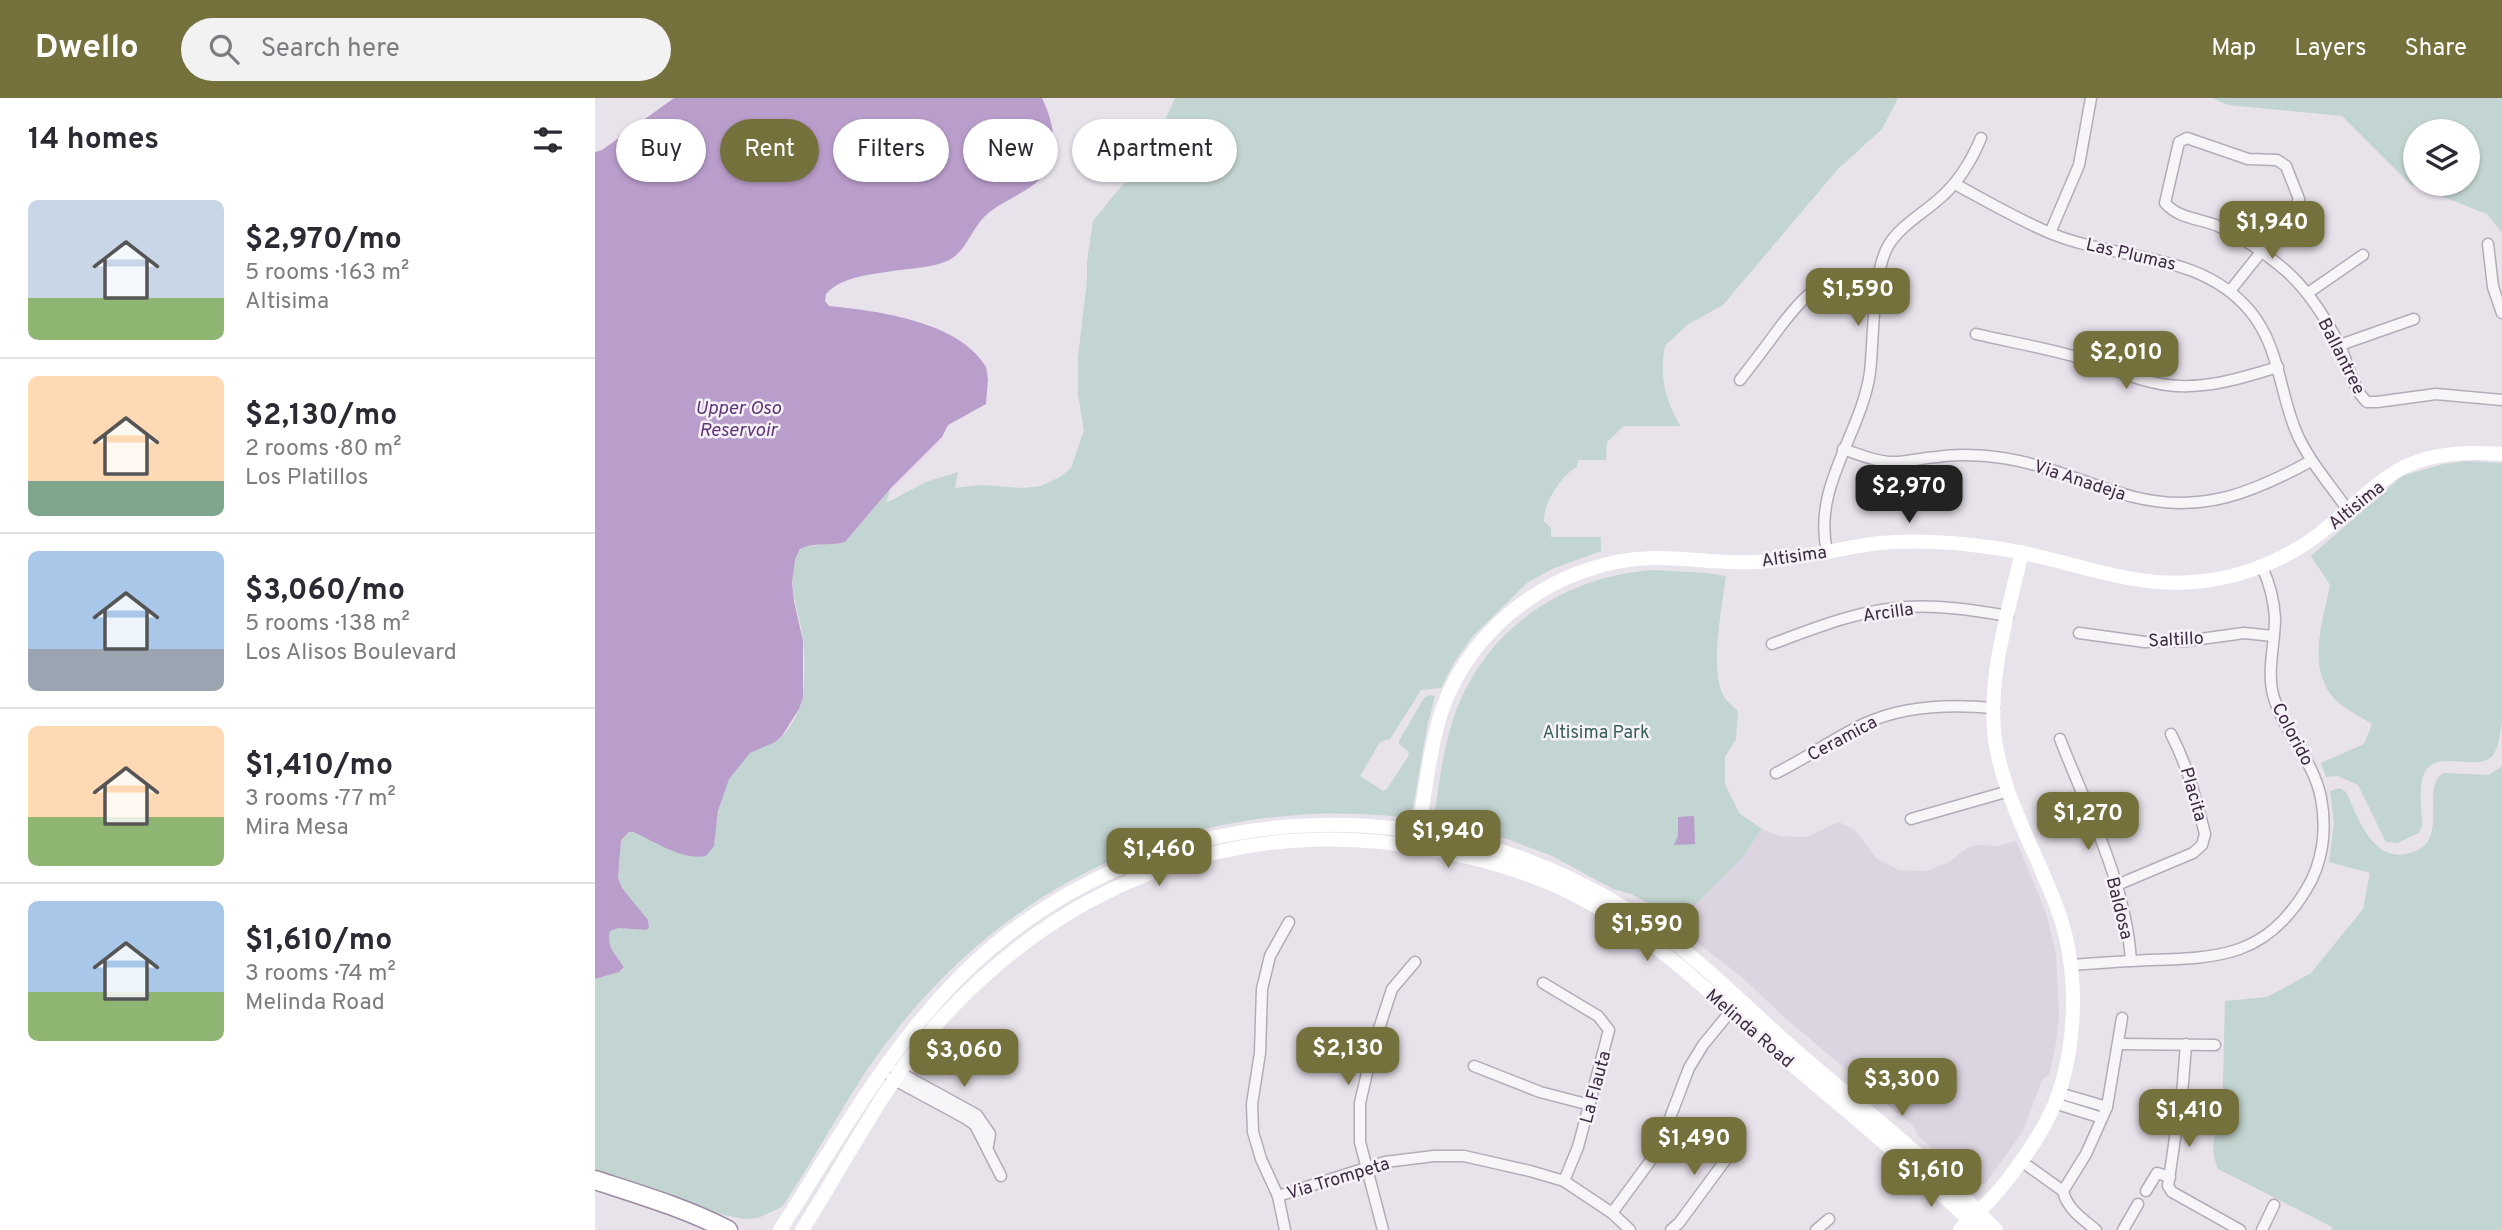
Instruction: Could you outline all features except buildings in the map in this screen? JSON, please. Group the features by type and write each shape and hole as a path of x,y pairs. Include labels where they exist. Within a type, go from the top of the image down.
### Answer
{"highway":[{"path":"595,1180 697,1214 728,1230"}],"main road":[{"name":"Altisima","path":"1415,846 1435,734 1456,680 1483,640 1511,611 1556,582 1588,569 1651,558 1754,562 1875,544 1921,542 1965,544 2022,552 2137,581 2163,583 2218,579 2262,567 2305,544 2347,509 2405,467 2450,454 2502,454"},
{"path":"1971,1223 2021,1161 2057,1098 2071,1033 2071,965 2057,908 2009,791 1997,751 1994,708 1999,661 2022,552"},
{"name":"Melinda Road","path":"891,1073 931,1007 974,963 1045,908 1123,867 1214,838 1285,826 1363,825 1418,830 1511,853 1583,884 1629,910 1677,944 1735,1006 1971,1223 1996,1230"},
{"name":"Melinda Road","path":"891,1073 947,1013 1019,946 1068,913 1146,874 1235,848 1303,838 1356,839 1415,846 1487,861 1577,896 1664,953 1735,1006"},
{"path":"781,1230 891,1073"},
{"path":"802,1230 891,1073"}],"street":[{"path":"2050,233 2079,165 2086,138 2091,98"},
{"path":"1828,551 1825,519 1833,473 1863,403 1870,374 1877,289 1887,247 1900,230 1955,184 1972,160 1981,138"},
{"name":"Ballantree","path":"2260,251 2293,212 2299,200 2286,166 2277,160 2248,159 2187,138 2179,142 2165,203 2174,213 2215,225 2237,235 2285,271 2308,293 2340,345 2356,388 2367,402 2436,394 2502,400"},
{"name":"Las Plumas","path":"1955,184 2050,233 2086,245 2189,267 2230,291 2250,310 2266,333 2274,351 2287,409 2296,432 2311,461 2347,509"},
{"path":"2488,244 2494,287 2502,313"},
{"path":"2230,291 2260,251"},
{"path":"2308,293 2363,255"},
{"path":"1740,380 1800,302 1813,290 1842,276 1880,275"},
{"path":"2340,345 2414,319"},
{"path":"1976,334 2079,358 2169,386 2207,385 2240,379 2278,367"},
{"name":"Via Anadeja","path":"1843,449 1891,462 1955,456 2018,461 2060,471 2132,497 2165,503 2217,501 2245,494 2311,461"},
{"name":"Colorido","path":"2071,965 2214,957 2237,951 2279,925 2295,908 2309,886 2319,863 2324,817 2316,777 2279,712 2272,694 2270,675 2274,618 2271,596 2262,567"},
{"name":"Arcilla","path":"1772,644 1869,612 1906,607 1977,610 2008,615"},
{"name":"Saltillo","path":"2079,633 2145,642 2186,641 2244,633 2273,636"},
{"name":"Ceramica","path":"1776,773 1807,758 1864,723 1886,715 1944,706 1994,708"},
{"name":"Placita","path":"2117,885 2193,853 2204,840 2205,834 2193,785 2171,734"},
{"name":"Baldosa","path":"2060,739 2117,885 2126,917 2131,961"},
{"path":"1911,819 2009,791"},
{"path":"1286,1230 1278,1196 1261,1159 1253,1132 1252,1104 1260,1053 1262,989 1270,956 1289,922"},
{"path":"1383,1230 1360,1142 1360,1102 1373,1047 1392,989 1415,962"},
{"name":"La Flauta","path":"1543,983 1598,1016 1609,1030 1578,1147 1564,1181"},
{"path":"1612,1213 1651,1160 1696,1056 1735,1006"},
{"path":"2063,1191 2086,1154 2107,1107 2122,1018"},
{"path":"2119,1044 2215,1045"},
{"path":"2186,1044 2168,1185 2172,1192 2240,1230"},
{"path":"1473,1066 1540,1092 1590,1105"},
{"path":"891,1073 975,1125 1001,1175"},
{"path":"2057,1098 2107,1107"},
{"path":"2057,1098 2102,1118"},
{"path":"1671,1230 1738,1143"},
{"name":"Via Trompeta","path":"1278,1196 1368,1166 1405,1158 1464,1156 1564,1181 1612,1213 1630,1230"},
{"path":"2021,1161 2063,1191 2071,1209 2096,1230"},
{"path":"2146,1191 2157,1173 2170,1177"},
{"path":"2123,1230 2138,1204"},
{"path":"2262,1230 2274,1205"},
{"path":"1816,1230 1829,1219"}],"shaded area":[{"path":"1839,822 1855,830 1876,858 1899,870 1926,871 1948,863 1967,848 1976,845 1998,846 2016,841 2029,871 2047,916 2056,955 2059,1014 2056,1043 2049,1075 2042,1080 2023,1131 1985,1184 1974,1184 1919,1137 1913,1126 1784,1017 1742,977 1684,933 1693,907 1741,859 1762,829 1779,836 1807,837"}],"green space":[{"path":"1175,98 1898,98 1882,129 1838,169 1723,305 1687,325 1665,346 1665,387 1670,406 1680,426 1624,426 1607,442 1606,460 1578,461 1577,467 1565,476 1555,490 1547,506 1544,521 1551,528 1551,537 1601,537 1601,551 1552,569 1527,583 1473,636 1455,661 1441,688 1421,690 1390,739 1380,742 1360,776 1383,791 1409,755 1399,741 1424,698 1435,696 1413,808 1403,817 1310,814 1233,823 1172,838 1115,859 1061,887 1010,920 962,959 918,1004 865,1073 782,1207 758,1218 744,1219 724,1215 595,1169 595,979 623,970 624,965 610,946 610,931 619,928 646,930 649,923 622,888 618,877 621,840 629,832 633,832 684,854 717,824 723,795 736,767 750,753 778,740 792,723 801,702 804,685 803,640 792,581 796,558 802,547 845,542 890,489 886,503 926,482 958,472 955,488 981,485 1022,488 1041,486 1071,468 1084,430 1078,395 1078,357 1093,221 1127,182 1237,182 1237,119 1165,119"},
{"path":"2212,98 2502,98 2502,233 2487,214 2441,196 2480,196 2480,119 2403,119 2403,177 2342,116 2228,105"},
{"path":"2467,461 2502,463 2502,723 2499,740 2493,755 2486,760 2443,761 2426,770 2421,787 2422,826 2419,833 2397,843 2386,842 2358,785 2338,776 2326,777 2321,763 2364,744 2372,724 2340,704 2324,684 2320,670 2319,642 2330,585 2311,556 2402,476 2443,464"},
{"name":"Altisima Park","path":"1653,570 1726,576 1718,634 1718,679 1724,696 1738,711 1736,739 1725,757 1725,784 1739,813 1762,829 1741,859 1693,907 1684,933 1666,915 1631,894 1613,889 1552,856 1507,839 1445,825 1445,817 1435,810 1443,758 1453,719 1472,677 1490,651 1536,610 1562,594 1621,574"},
{"path":"2502,766 2502,1230 2331,1230 2332,1227 2218,1169 2213,1144 2222,1121 2225,1001 2267,997 2311,973 2363,909 2370,873 2329,862 2334,823 2330,791 2340,788 2346,792 2361,824 2375,844 2384,851 2406,854 2421,848 2429,839 2434,790 2437,780 2444,773 2489,775"}],"water":[{"name":"Upper Oso Reservoir","path":"674,98 1042,98 1050,119 963,119 963,182 1036,182 989,212 961,250 950,260 848,280 826,294 825,301 829,306 893,315 937,329 957,339 973,351 986,367 986,404 948,425 942,437 890,489 845,542 800,549 795,560 792,582 803,641 803,698 799,709 782,736 750,753 729,779 718,811 714,846 706,856 678,853 633,832 629,832 621,840 618,877 622,888 648,920 649,928 619,928 610,931 611,947 624,967 619,972 595,979 595,152 616,140 616,182 706,182 706,119 645,119"},
{"path":"1694,816 1695,844 1674,845 1678,836 1678,817"}]}
